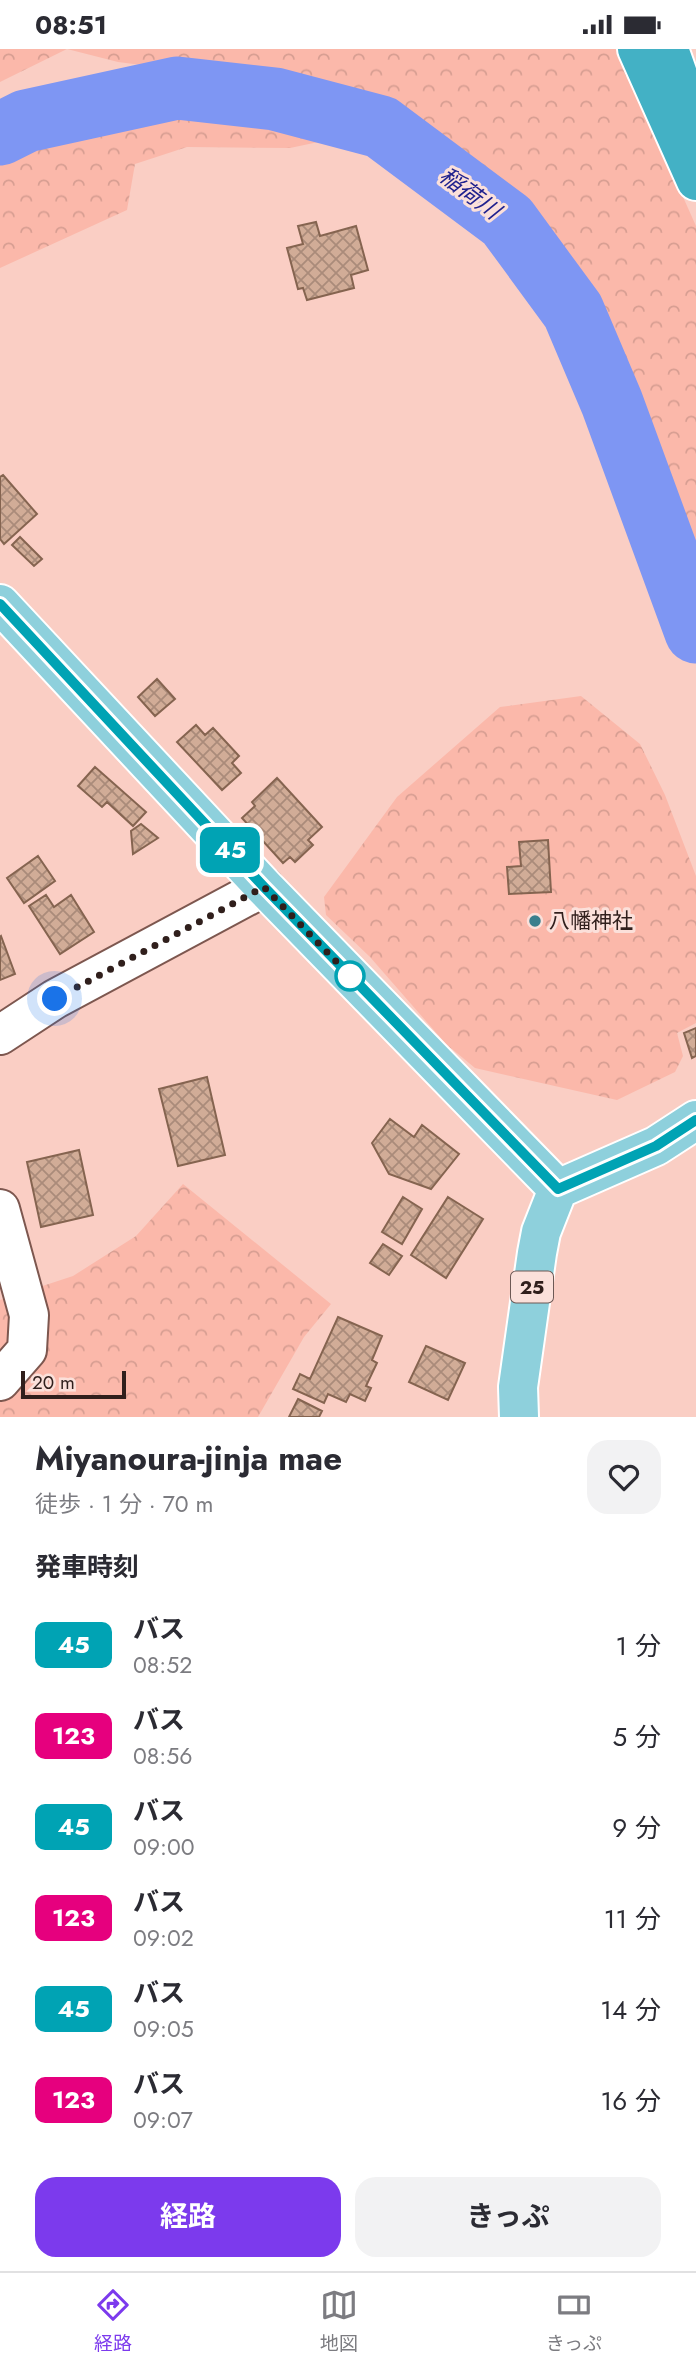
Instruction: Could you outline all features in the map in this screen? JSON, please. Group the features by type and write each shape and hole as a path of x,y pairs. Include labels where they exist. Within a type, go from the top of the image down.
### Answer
{"highway":[{"path":"637,49 696,181"},
{"path":"669,49 696,125"}],"main road":[{"path":"0,604 264,887 558,1189 656,1146 696,1120"},
{"name":"25","path":"519,1417 518,1387 537,1253 541,1232 558,1189"}],"street":[{"path":"0,1035 55,999 264,887"},
{"path":"0,1209 29,1315 27,1350 0,1381"}],"green space":[{"path":"0,49 67,49 0,82"},
{"path":"67,49 617,49 696,226 696,581 600,322 541,236 469,167 421,132 341,95 236,77 118,62"},
{"path":"111,91 264,106 319,121 328,140 290,148 187,147 135,164 127,210 0,268 0,133 40,108"},
{"path":"581,696 640,744 665,795 696,876 696,1023 677,1033 683,1056 675,1072 617,1100 475,1068 446,1044 370,957 326,915 324,897 397,797 500,707"},
{"path":"183,1184 331,1304 304,1337 258,1417 0,1417 0,1300 73,1276 136,1236"}],"building":[{"path":"316,222 320,236 356,226 368,270 351,275 354,288 307,300 303,288 298,289 287,248 303,244 298,226"},
{"path":"3,475 37,514 4,544 0,539 0,477"},
{"path":"20,537 42,559 34,566 12,545"},
{"path":"157,679 175,699 155,716 138,697"},
{"path":"196,725 205,735 213,728 239,756 232,763 241,773 222,790 177,742"},
{"path":"95,767 146,812 133,826 107,802 102,807 78,786"},
{"path":"277,778 322,827 308,840 313,845 295,862 290,857 283,863 242,818 255,806 252,802"},
{"path":"141,824 158,838 133,854 131,831"},
{"path":"548,840 551,892 509,894 507,867 521,866 519,842"},
{"path":"38,856 55,881 24,903 7,878"},
{"path":"46,895 54,907 71,895 94,932 60,954 29,906"},
{"path":"0,937 15,974 0,980"},
{"path":"696,1028 696,1056 692,1058 684,1033"},
{"path":"207,1077 225,1155 178,1166 159,1089"},
{"path":"390,1119 414,1137 422,1125 459,1154 431,1189 389,1174 372,1143"},
{"path":"79,1150 93,1215 41,1227 27,1162"},
{"path":"403,1197 422,1209 402,1244 382,1232"},
{"path":"448,1197 483,1219 446,1278 411,1255"},
{"path":"383,1244 402,1256 389,1275 370,1263"},
{"path":"338,1317 382,1336 372,1360 377,1363 366,1386 371,1388 365,1401 350,1394 346,1402 328,1394 324,1403 293,1389 300,1374 310,1379"},
{"path":"426,1346 465,1363 448,1400 409,1382"},
{"path":"298,1399 322,1411 319,1417 289,1417"}],"waterway":[{"name":"稲荷川","path":"0,134 26,121 177,88 275,99 381,127 507,221 573,311 612,403 696,632"}],"bus line":[{"name":"45","path":"0,604 264,887 558,1189 656,1146 696,1120"}],"place":[{"name":"八幡神社","path":"535,921"}],"route":[{"path":"55,999 264,887 358,984 350,976"}]}
